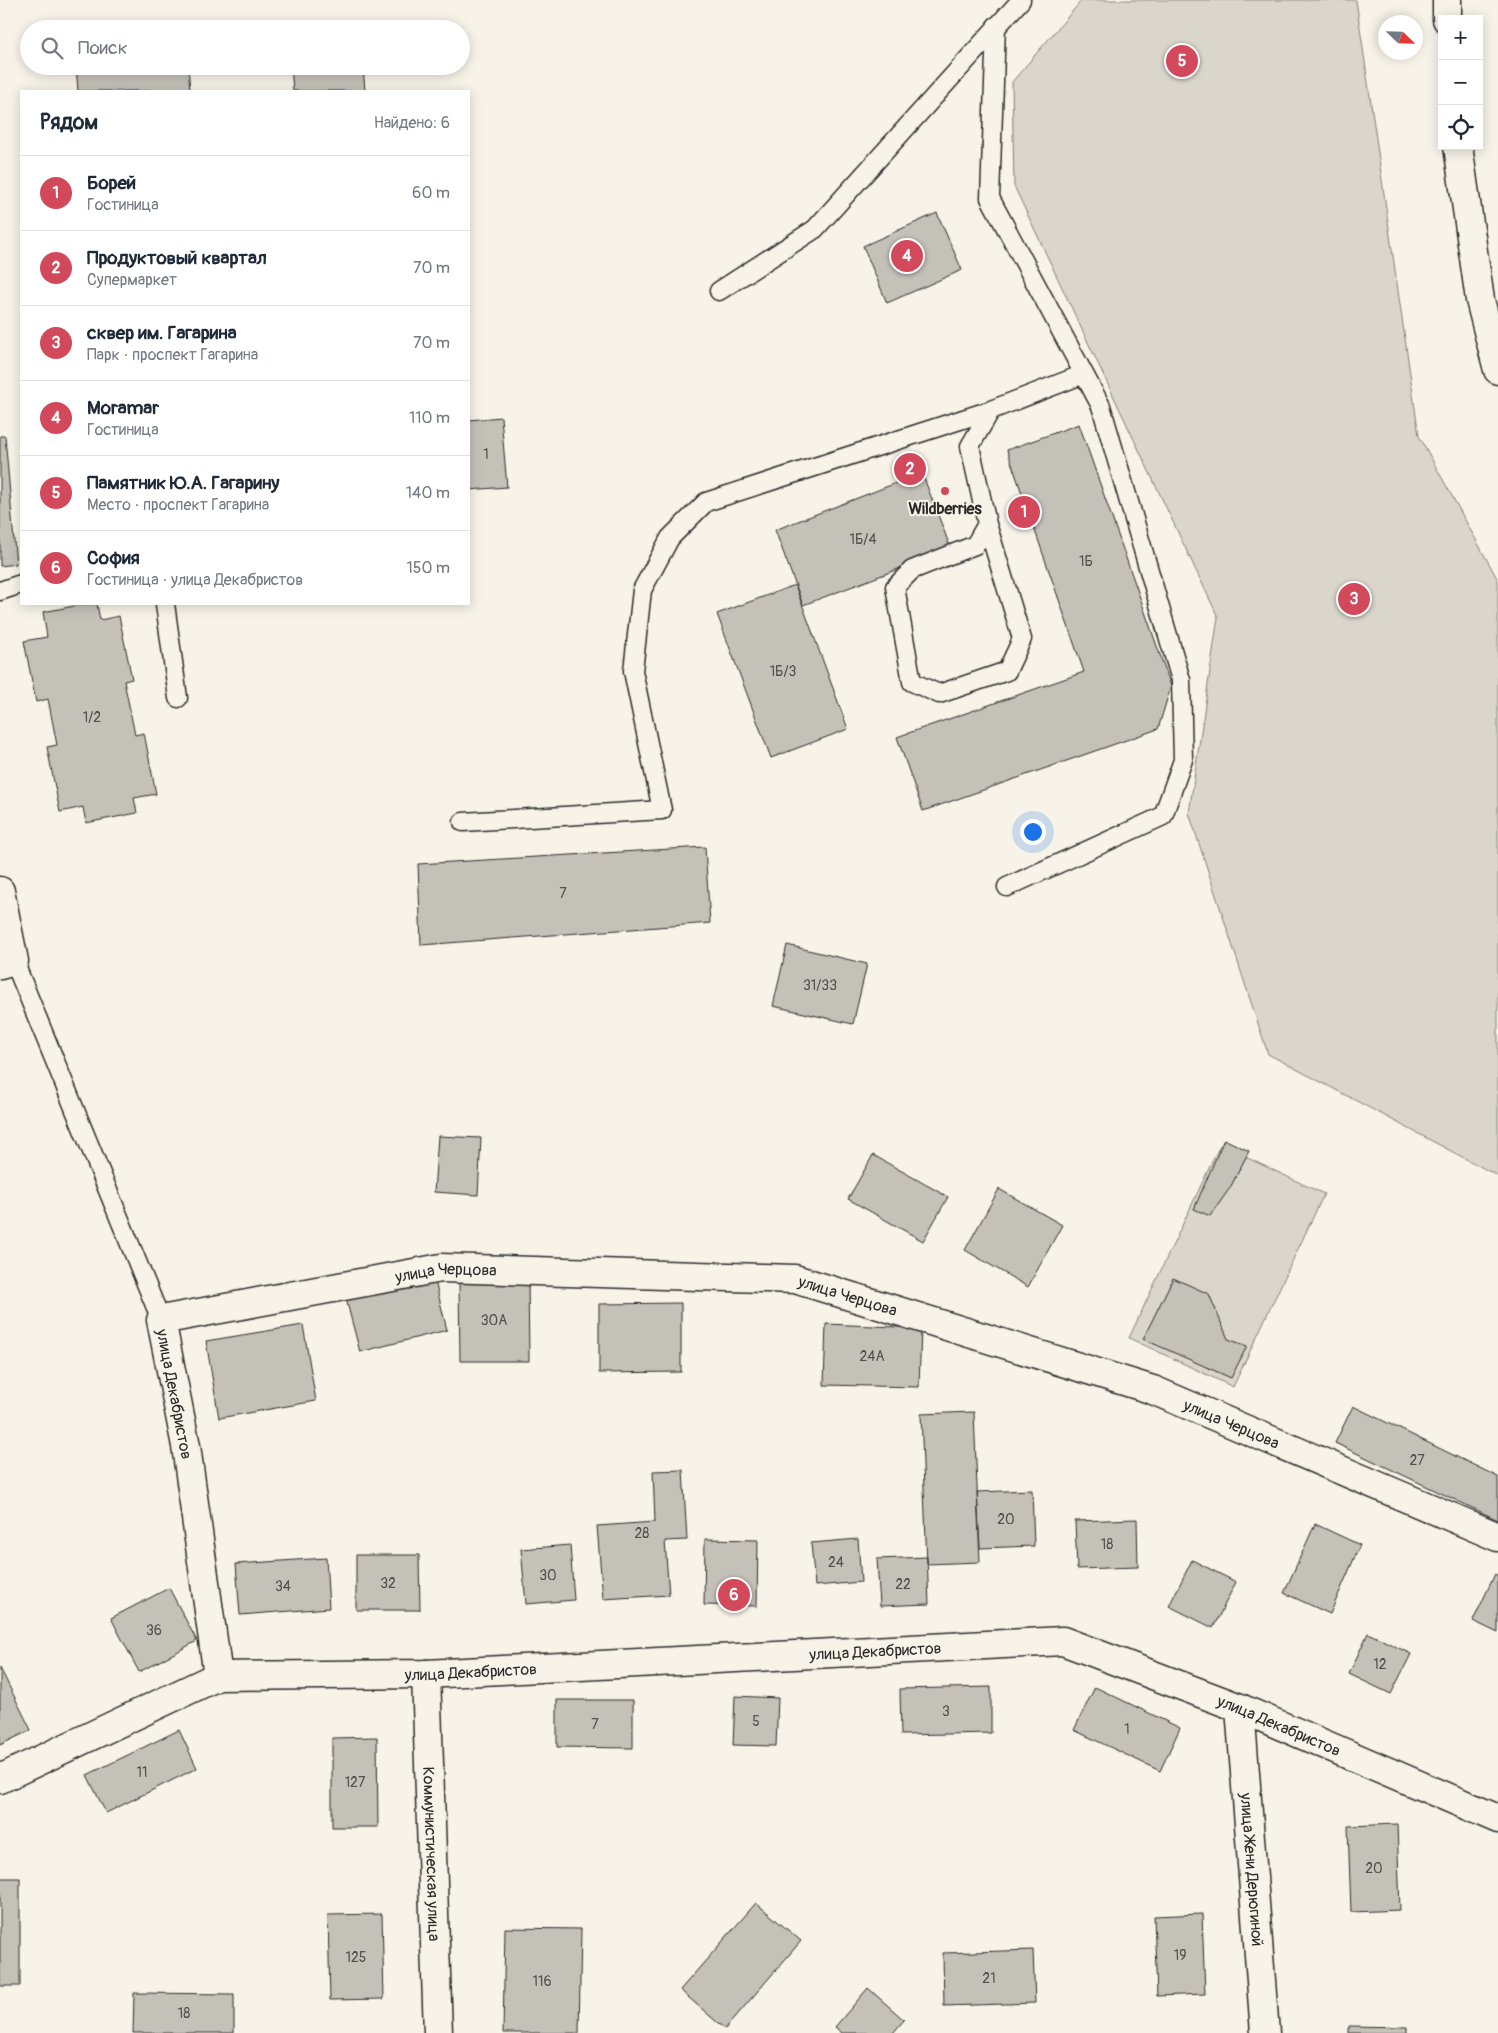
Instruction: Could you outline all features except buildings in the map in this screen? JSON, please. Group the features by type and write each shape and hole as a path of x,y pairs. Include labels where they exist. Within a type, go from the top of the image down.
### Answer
{"street":[{"path":"1447,0 1447,15"},
{"path":"1459,150 1480,300 1498,370"},
{"path":"0,891 7,963"},
{"name":"улица Черцова","path":"161,1320 440,1268 795,1280 1152,1390 1498,1537"},
{"name":"улица Декабристов","path":"161,1320 186,1446 218,1676"},
{"name":"улица Декабристов","path":"0,1779 218,1676 426,1674 1063,1640 1240,1708 1498,1819"},
{"name":"Коммунистическая улица","path":"426,1674 438,2033"},
{"name":"улица Жени Дерюгиной","path":"1240,1708 1265,2033"}],"lane":[{"path":"718,291 814,229 1021,0"},
{"path":"996,26 990,198 1101,406 1181,680 1183,760 1163,816 1007,888"},
{"path":"463,822 662,810 633,671 642,590 670,538 706,502 991,410 1084,374"},
{"path":"987,524 975,545 912,570 895,587 912,682 939,694 1007,671 1022,639 987,524 970,446 991,410"},
{"path":"0,591 20,584"},
{"path":"165,605 178,698"},
{"path":"7,963 161,1320"}],"shaded area":[{"path":"1082,0 1356,0 1419,436 1498,580 1498,1176 1268,1054 1189,813 1218,617 1014,186 1012,82"},
{"path":"1220,1145 1324,1194 1233,1387 1129,1338"}],"place":[{"name":"Памятник Ю.А. Гагарину","path":"1182,61"},
{"name":"Moramar","path":"907,256"},
{"name":"Продуктовый квартал","path":"910,469"},
{"name":"Wildberries","path":"945,491"},
{"name":"Борей","path":"1024,512"},
{"name":"сквер им. Гагарина","path":"1354,599"},
{"name":"София","path":"734,1595"}]}
